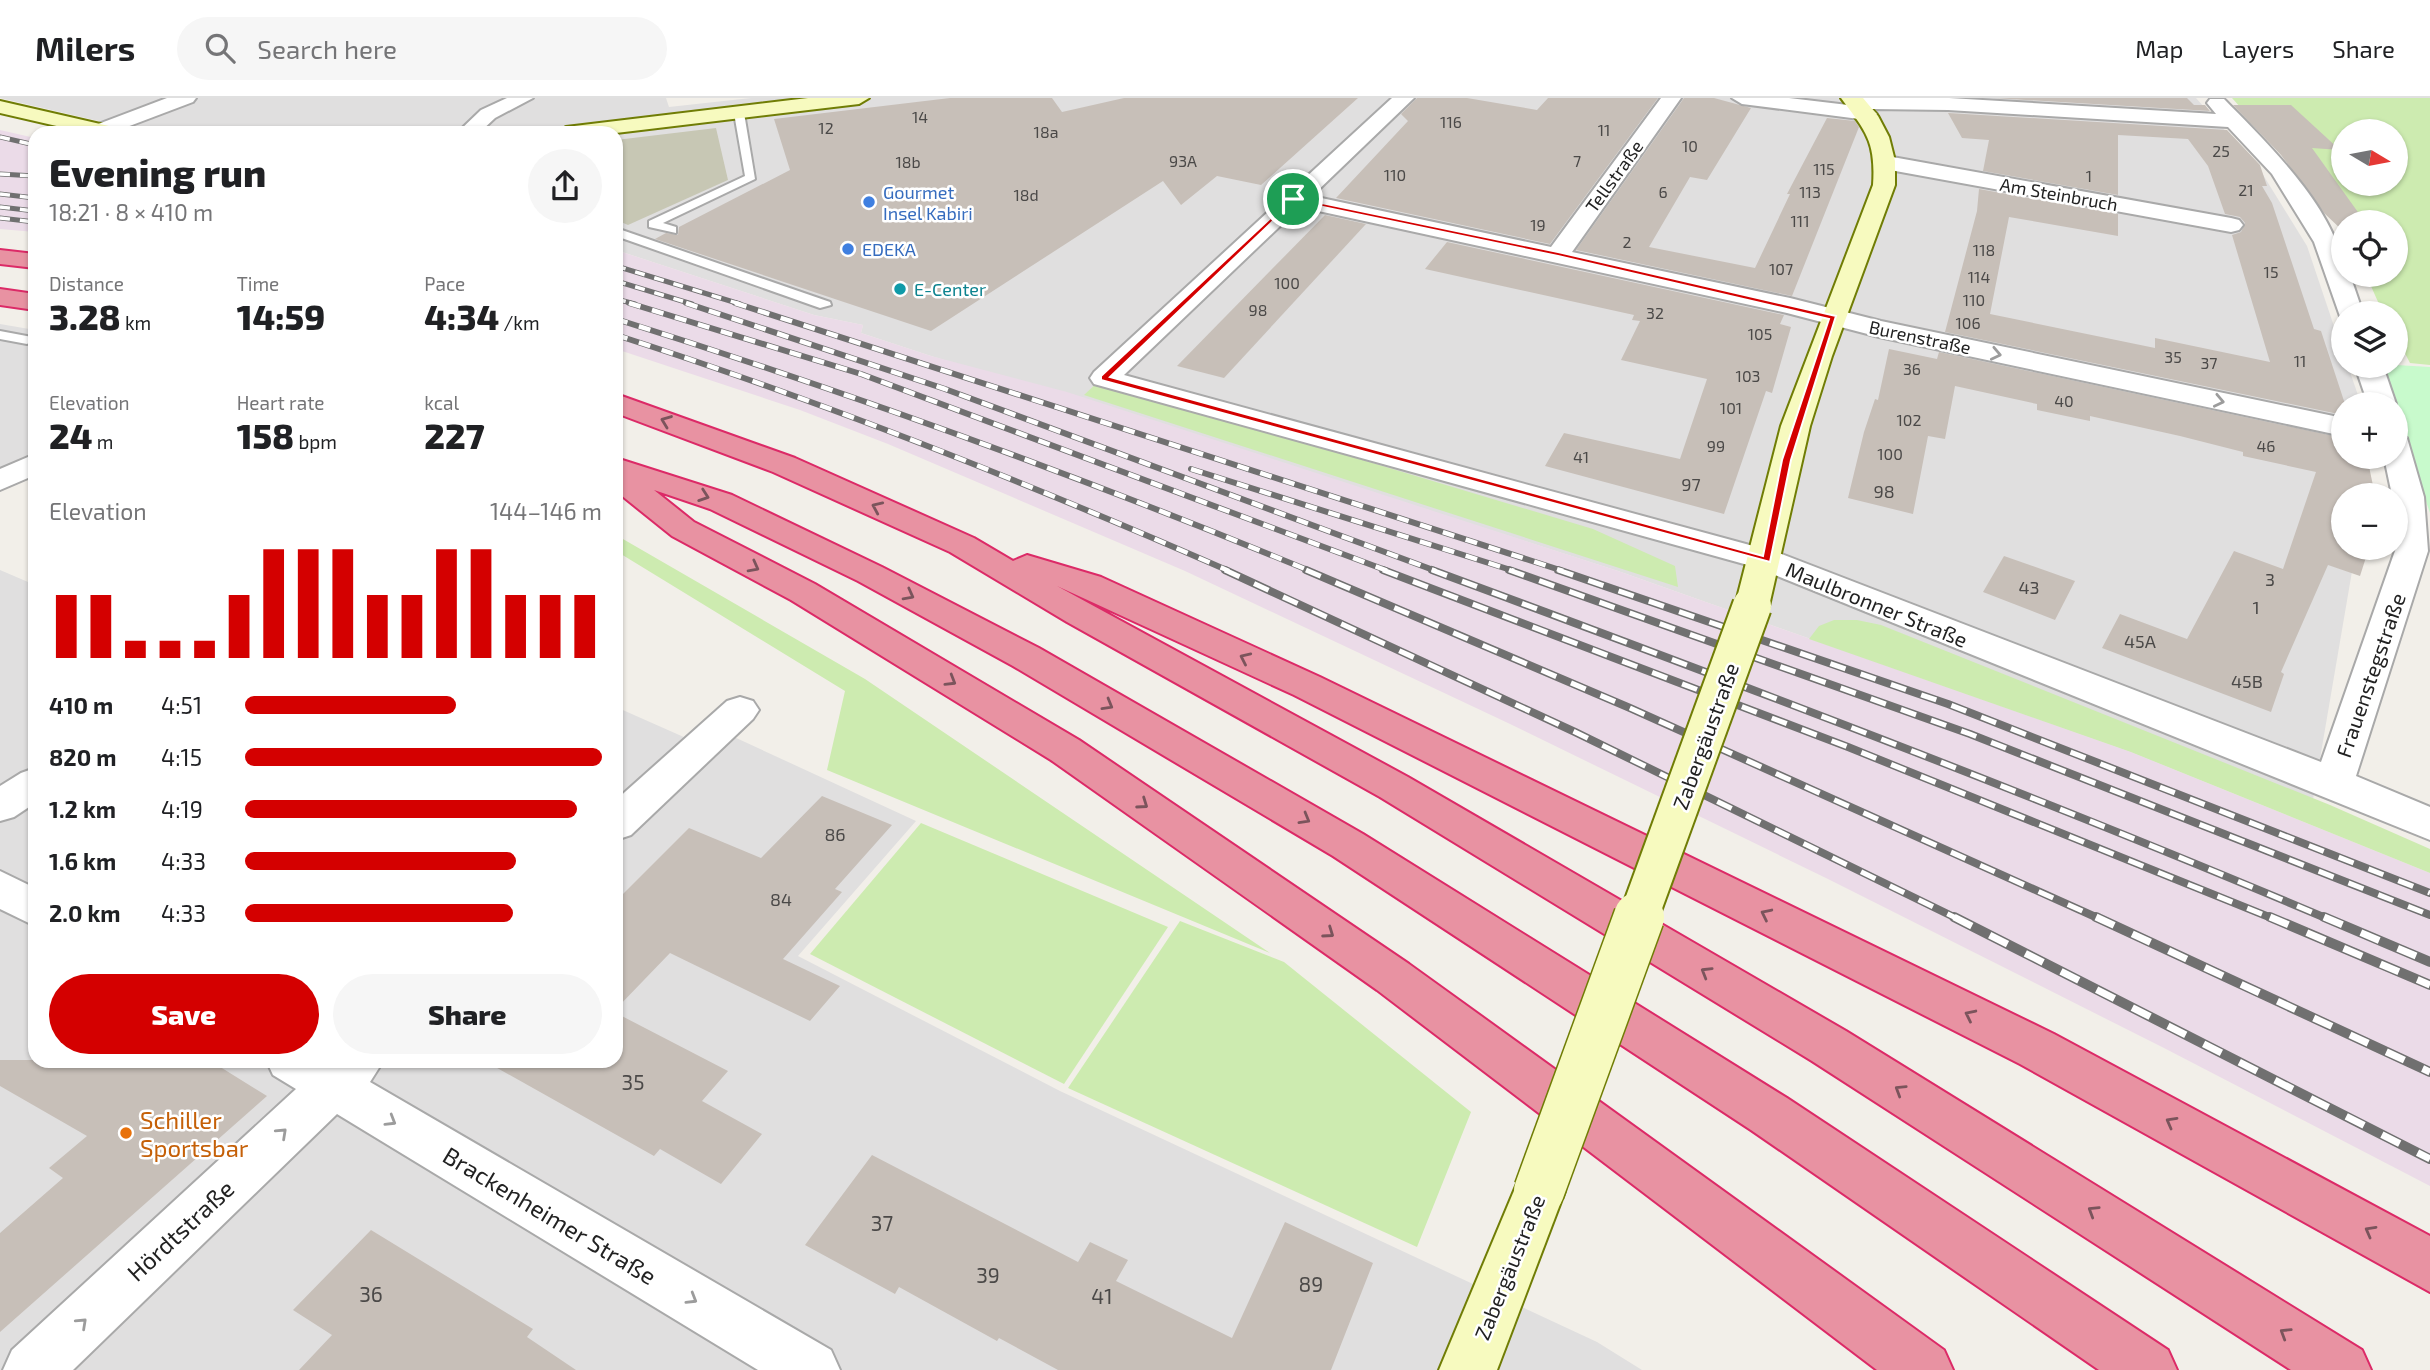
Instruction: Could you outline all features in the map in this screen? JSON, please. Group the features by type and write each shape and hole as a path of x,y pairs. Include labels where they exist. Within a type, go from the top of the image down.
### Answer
{"highway":[{"path":"0,257 28,260"},
{"path":"0,297 28,302"},
{"path":"623,405 784,465 962,545 1079,614 1394,787 1829,1046 2342,1370"},
{"path":"623,469 721,502 870,574 1027,657 1348,845 1769,1114 2148,1370"},
{"path":"623,482 683,529 803,592 1065,750 1393,977 1924,1370"},
{"path":"962,545 1089,585 1307,686 2037,1049 2430,1265"}],"main road":[{"path":"623,126 859,98"},
{"path":"1858,105 1881,141 1887,163"},
{"path":"0,107 85,126"},
{"name":"Zabergäustraße","path":"1468,1370 1539,1191 1752,606 1767,560 1787,460 1834,318 1884,185 1887,163"}],"street":[{"path":"119,126 186,98"},
{"path":"475,126 488,114 523,98"},
{"path":"1293,199 1404,98"},
{"name":"Tellstraße","path":"1558,254 1671,98"},
{"path":"1742,98 1858,105 1948,104 2235,121"},
{"path":"2212,98 2281,170 2326,242 2346,301"},
{"name":"Am Steinbruch","path":"1887,163 2231,225"},
{"name":"Burenstraße","path":"1293,199 1558,254 1834,318 2331,424"},
{"name":"Maulbronner Straße","path":"1293,199 1104,378 1767,560 2334,783 2430,824"},
{"path":"2290,236 2326,242"},
{"path":"0,481 28,467"},
{"name":"Frauenstegstraße","path":"2334,783 2411,551 2413,532 2402,469"},
{"path":"623,818 740,710"},
{"path":"0,806 28,788"},
{"path":"0,888 28,905"},
{"name":"Hördtstraße","path":"32,1370 327,1069"},
{"name":"Brackenheimer Straße","path":"327,1069 811,1370"}],"lane":[{"path":"672,230 653,224 751,177 739,113"},
{"path":"623,234 825,305"},
{"path":"0,335 27,340"}],"shaded area":[{"path":"0,98 666,98 669,107 751,98 2196,98 2260,170 2307,246 2331,317 2331,378 2352,378 2357,392 2331,392 2331,469 2370,469 2368,483 2331,483 2331,560 2354,560 2309,823 2131,752 1618,571 931,356 861,333 863,325 814,315 623,252 623,126 120,126"},
{"path":"716,128 728,180 628,225 623,223 623,139"},
{"path":"0,130 28,136 28,231 0,229"},
{"path":"623,252 814,315 863,325 861,333 931,356 1067,392 1618,571 2131,752 2430,873 2430,1186 1828,879 1508,723 1185,571 888,444 800,410 623,351"},
{"path":"0,324 28,329 28,464 0,478"},
{"path":"0,570 28,582 28,1068 623,1068 623,710 695,742 734,737 916,821 798,956 1060,1091 1597,1342 1642,1370 0,1370"}],"green space":[{"path":"2232,98 2430,98 2430,365 2410,363 2408,359 2408,301 2378,301 2371,287 2408,287 2408,210 2331,210 2331,216 2307,181"},
{"path":"2408,366 2430,367 2430,513 2408,448 2408,392 2389,392 2384,378 2408,378"},
{"path":"1099,381 1593,529 1675,566 1678,587 1084,395"},
{"path":"623,539 865,679 1270,953 827,770 845,691 623,555"},
{"path":"1834,620 1857,620 1881,625 2330,805 2430,849 2430,873 2131,752 1809,639 1819,626"},
{"path":"921,823 1168,927 1064,1084 810,954"},
{"path":"1180,921 1284,962 1471,1112 1417,1247 1068,1088"}],"building":[{"path":"950,98 1052,98 1062,112 1124,98 1358,98 1261,185 1217,176 1181,205 1163,181 931,331 655,239 666,233 678,235 679,227 790,170 774,119"},
{"path":"1417,98 1467,98 1537,110 1548,98 1658,98 1550,244 1336,198 1408,121 1401,114"},
{"path":"1684,98 1714,98 1751,108 1707,180 1690,177 1649,247 1755,268 1790,194 1787,194 1827,118 1855,121 1859,127 1792,296 1576,250"},
{"path":"1993,98 2187,98 2194,105 2205,105 2210,111"},
{"path":"2233,105 2291,105 2331,142 2331,149 2312,148 2331,175 2331,196 2346,196 2356,210 2331,210 2331,220 2281,155"},
{"path":"1948,113 2227,130 2260,165 2267,186 2262,186 2272,203 2314,329 2321,331 2331,361 2331,378 2336,378 2341,392 2331,392 2331,412 1945,332 1977,211 1979,189 2118,214 2118,236 2009,217 1990,314 2155,348 2155,338 2270,362 2232,235 2241,232 2245,223 2240,217 2225,214 2208,166 2188,139 2118,135 2118,195 1983,171 1989,140 1962,138"},
{"path":"1325,215 1366,224 1224,378 1177,366"},
{"path":"1447,242 1784,315 1780,324 1791,327 1772,393 1766,391 1724,514 1545,466 1564,433 1680,459 1707,379 1621,360 1640,321 1632,320 1634,315 1425,269"},
{"path":"1889,349 1937,359 1939,352 2331,435 2331,469 2370,469 2372,483 2331,483 2331,560 2365,560 2360,576 2328,565 2281,672 2284,674 2271,712 2102,648 2120,614 2187,639 2234,551 2283,569 2316,472 2243,456 2243,452 2180,436 2090,416 2090,421 2037,410 2037,404 1955,386 1945,439 1928,436 1913,514 1848,498 1864,432 1875,399 1878,400"},
{"path":"2004,556 2075,581 2055,620 1983,592"},
{"path":"822,796 892,825 835,889 842,892 783,959 840,986 810,1021 670,953 623,1002 623,894 689,828 761,858"},
{"path":"623,1017 728,1071 702,1101 762,1134 721,1184 660,1149 654,1156 497,1068 623,1068"},
{"path":"0,1060 28,1060 28,1068 222,1068 267,1096 0,1332 0,1233 63,1178 49,1168 87,1136 0,1086"},
{"path":"872,1155 1078,1262 1090,1242 1128,1260 1116,1281 1232,1338 1285,1222 1373,1263 1331,1370 1058,1370 999,1338 997,1341 899,1287 895,1294 805,1245"},
{"path":"371,1230 533,1329 527,1337 576,1370 299,1370 332,1335 293,1310"}],"railway":[{"path":"0,137 28,143"},
{"path":"0,174 28,176"},
{"path":"0,194 28,197"},
{"path":"0,207 28,210"},
{"path":"0,218 28,221"},
{"path":"623,268 740,304"},
{"path":"623,283 692,304"},
{"path":"623,301 635,304"},
{"path":"629,303 861,374 1388,571"},
{"path":"686,303 945,389 1436,571"},
{"path":"735,303 1563,571"},
{"path":"623,321 792,376 966,438 1138,502 1310,571"},
{"path":"623,337 772,388 926,445 1229,571"},
{"path":"1191,469 1514,571"},
{"path":"1225,570 1575,732 1956,918"},
{"path":"1306,570 1630,708 2100,919"},
{"path":"1383,570 1848,747 2274,919"},
{"path":"1432,570 1882,739 2106,827 2328,919"},
{"path":"1509,570 1970,734 2430,915"},
{"path":"1558,570 1948,704 2430,893"},
{"path":"2096,917 2430,1072"},
{"path":"2270,917 2430,985"},
{"path":"2324,917 2430,962"},
{"path":"1956,918 2430,1159"}],"place":[{"name":"Gourmet Insel Kabiri","path":"869,202"},
{"name":"EDEKA","path":"848,249"},
{"name":"E-Center","path":"900,289"},
{"name":"Schiller Sportsbar","path":"126,1133"}],"route":[{"path":"1293,199 1558,254 1834,318 1787,460 1767,560 1104,378 1293,199"}]}
